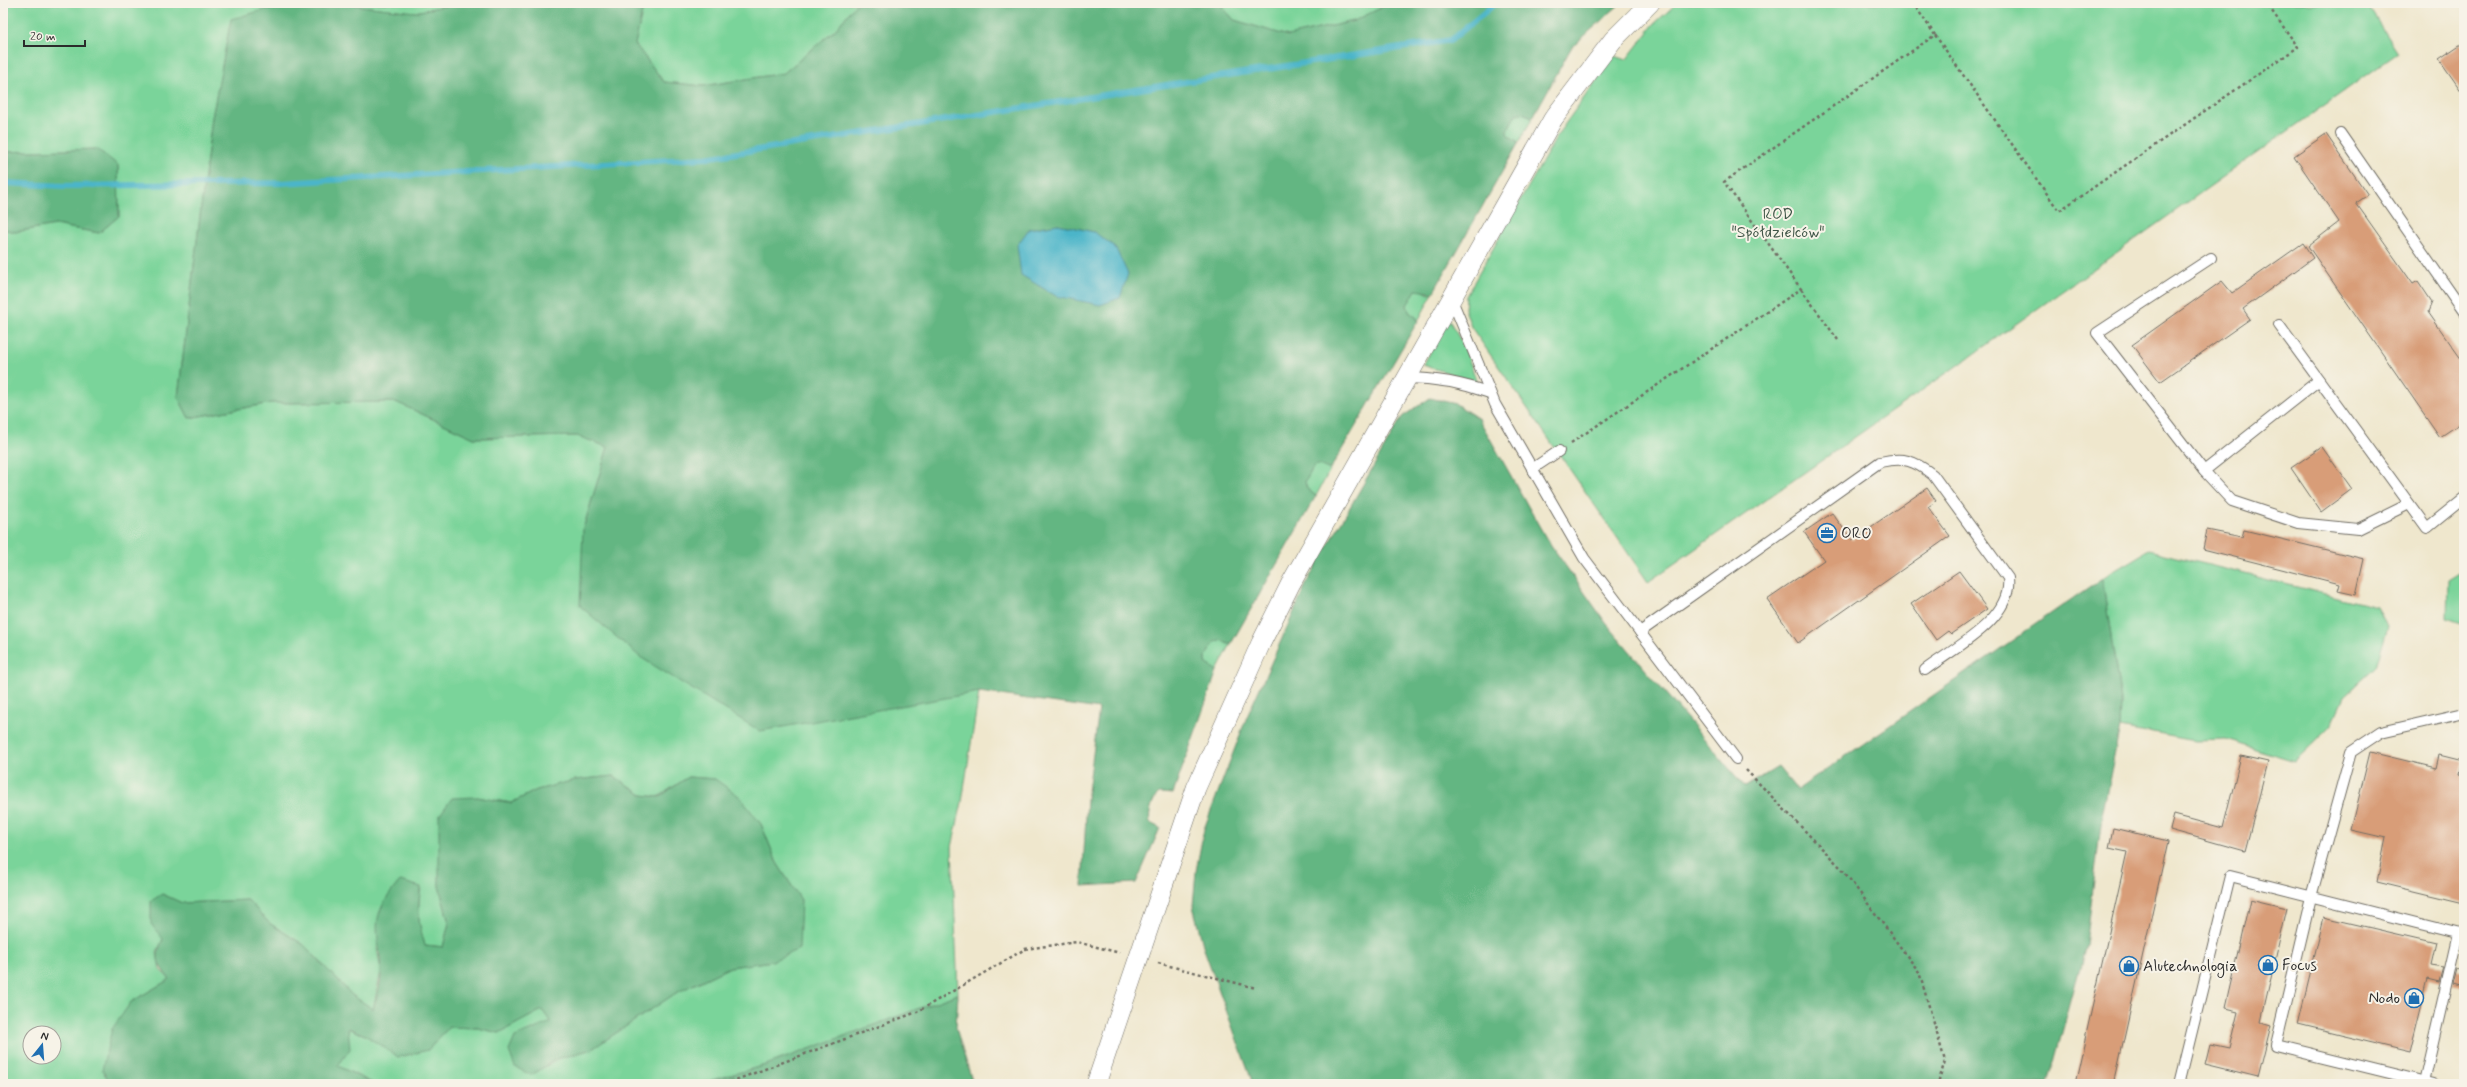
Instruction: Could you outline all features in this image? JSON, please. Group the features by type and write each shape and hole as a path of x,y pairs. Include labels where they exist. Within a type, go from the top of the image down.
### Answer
{"street":[{"path":"1096,1084 1196,788 1258,649 1307,552 1452,300 1553,119 1613,40 1650,3"}],"lane":[{"path":"2340,133 2464,312"},
{"path":"2211,258 2097,333 2204,471 2232,501 2298,523 2358,529 2409,504"},
{"path":"1452,300 1490,393 1584,558 1736,759"},
{"path":"2279,324 2427,528 2464,498"},
{"path":"1407,378 1435,378 1461,383 1490,393"},
{"path":"2204,471 2319,380"},
{"path":"1532,469 1559,451"},
{"path":"1640,632 1880,462 1898,458 1918,463 1934,475 2008,578 2007,597 1993,619 1925,670"},
{"path":"2179,1084 2230,876 2311,896 2461,934 2429,1083 2276,1045 2311,896 2351,752 2381,732 2464,713"}],"path":[{"path":"1913,3 2059,211 2298,47 2266,3"},
{"path":"1838,340 1724,182 1935,36"},
{"path":"1559,451 1800,289"},
{"path":"1736,759 1842,869 1919,972 1945,1061 1938,1084"},
{"path":"725,1084 917,1012 1025,949 1077,942 1256,988"}],"green space":[{"path":"3,3 290,3 231,20 212,118 178,397 189,418 271,403 396,402 474,438 578,436 608,447 583,529 927,699 979,692 962,802 952,847 958,994 766,1065 698,1084 374,1084 338,1066 347,1028 365,1035 399,1057 428,1050 449,1027 478,1028 499,1033 542,1010 551,1022 537,1030 531,1075 557,1059 592,1049 676,993 730,967 772,961 801,900 777,863 761,824 715,779 688,777 658,797 642,795 614,776 575,780 537,790 511,803 477,797 440,853 439,886 449,923 443,947 425,945 419,917 421,888 377,948 381,971 373,1010 352,995 304,945 269,923 248,900 182,903 162,894 163,939 157,952 160,970 170,979 131,1002 102,1070 111,1084 3,1084 3,229 15,232 55,225 99,233 119,216 118,166 97,149 3,152"},
{"path":"290,3 334,3 415,12 459,3 644,3 635,44 664,82 703,86 784,73 836,29 857,3 1219,3 1234,20 1288,36 1354,21 1391,3 1621,3 1571,48 1533,117 1522,113 1516,114 1507,131 1508,135 1517,141 1518,144 1433,293 1416,290 1407,305 1409,312 1416,317 1418,321 1331,468 1328,469 1319,465 1314,466 1305,482 1307,489 1316,496 1232,642 1228,644 1221,640 1215,641 1206,656 1206,663 1217,671 1173,794 1159,793 1151,807 1150,823 1160,828 1136,883 1082,886 1087,799 1099,709 979,692 760,731 640,657 580,606 583,529 608,447 577,436 474,438 396,402 271,403 189,418 178,397 212,118 231,19","holes":["1058,224 1094,232 1029,229"]},
{"path":"334,3 459,3 415,12"},
{"path":"644,3 857,3 836,29 784,73 703,86 664,82 635,44"},
{"path":"1219,3 1391,3 1354,21 1288,36 1234,20"},
{"name":"ROD \"Spółdzielców\"","path":"1677,3 2366,3 2398,53 1951,370 1648,582 1471,327 1465,309 1466,296 1560,131 1614,56 1626,60 1654,24"},
{"path":"1516,113 1522,113 1533,117 1518,144 1517,141 1507,135 1507,131"},
{"path":"97,149 118,165 119,216 99,233 55,225 15,232 3,229 3,152"},
{"path":"1420,289 1429,294 1433,293 1418,321 1416,317 1409,312 1407,305 1416,290"},
{"path":"1449,320 1464,346 1477,382 1423,365"},
{"path":"1430,398 1456,404 1479,419 1546,538 1606,623 1745,787 1778,767 1797,790 2102,578 2121,701 2120,727 2102,816 2086,945 2048,1084 1253,1084 1204,949 1193,906 1196,871 1204,829 1246,719 1309,578 1402,417"},
{"path":"1319,464 1328,469 1331,468 1316,496 1307,489 1305,482 1314,466"},
{"path":"2149,550 2377,607 2388,626 2376,667 2344,697 2331,726 2295,761 2226,740 2195,741 2120,727 2121,701 2102,578"},
{"path":"2464,570 2464,624 2447,618 2448,580"},
{"path":"1221,640 1228,644 1232,642 1217,671 1206,663 1206,656 1215,641"},
{"path":"614,776 642,795 659,797 688,777 715,779 739,796 761,824 777,863 801,900 799,949 772,961 730,967 676,993 592,1049 557,1059 531,1075 515,1067 509,1051 515,1037 551,1022 542,1010 499,1033 478,1028 449,1027 428,1050 398,1057 365,1035 348,1028 350,1049 338,1066 374,1084 111,1084 102,1070 112,1029 131,1002 170,979 162,969 158,960 163,939 151,924 151,901 162,894 182,903 248,900 269,923 304,945 352,995 373,1009 381,980 377,923 383,904 400,881 421,887 419,916 425,945 443,947 449,923 439,886 439,816 452,798 477,797 511,803 537,790 575,780"},
{"path":"958,994 956,1028 973,1084 698,1084 766,1065"}],"water":[{"path":"1058,224 1094,232 1115,247 1128,274 1120,298 1100,305 1056,296 1021,275 1017,245 1029,229"}],"building":[{"path":"2464,42 2464,95 2439,59"},
{"path":"2326,134 2368,195 2356,203 2413,284 2418,281 2432,302 2428,312 2464,363 2464,421 2440,437 2308,246 2339,222 2294,156"},
{"path":"2303,243 2313,258 2243,309 2250,319 2160,382 2132,345 2222,281 2232,293"},
{"path":"2322,447 2352,489 2321,512 2291,468"},
{"path":"1927,488 1936,501 1928,507 1950,536 1798,643 1767,599 1824,560 1804,532 1832,513 1852,540"},
{"path":"2207,530 2242,537 2244,530 2364,559 2356,595 2338,591 2340,584 2203,549"},
{"path":"1959,571 1987,609 1951,634 1948,631 1936,640 1911,604"},
{"path":"2370,752 2436,768 2439,755 2463,761 2460,774 2464,775 2464,903 2377,882 2386,838 2351,830"},
{"path":"2241,756 2268,762 2245,851 2170,830 2174,815 2223,828"},
{"path":"2113,828 2168,841 2114,1084 2075,1084 2127,852 2109,848"},
{"path":"2250,899 2287,908 2261,1022 2271,1025 2258,1077 2205,1064 2210,1044 2229,1048 2238,1011 2225,1008"},
{"path":"2324,917 2436,943 2431,965 2444,967 2440,982 2428,979 2410,1052 2298,1025"},
{"path":"2457,969 2464,971 2464,988 2453,985"}],"waterway":[{"path":"3,183 65,186 281,183 705,158 1451,40 1496,3"}],"place":[{"name":"ORO","path":"1827,533"},
{"name":"Focus","path":"2268,965"},
{"name":"Alutechnologia","path":"2129,966"},
{"name":"Nodo","path":"2414,998"}]}
